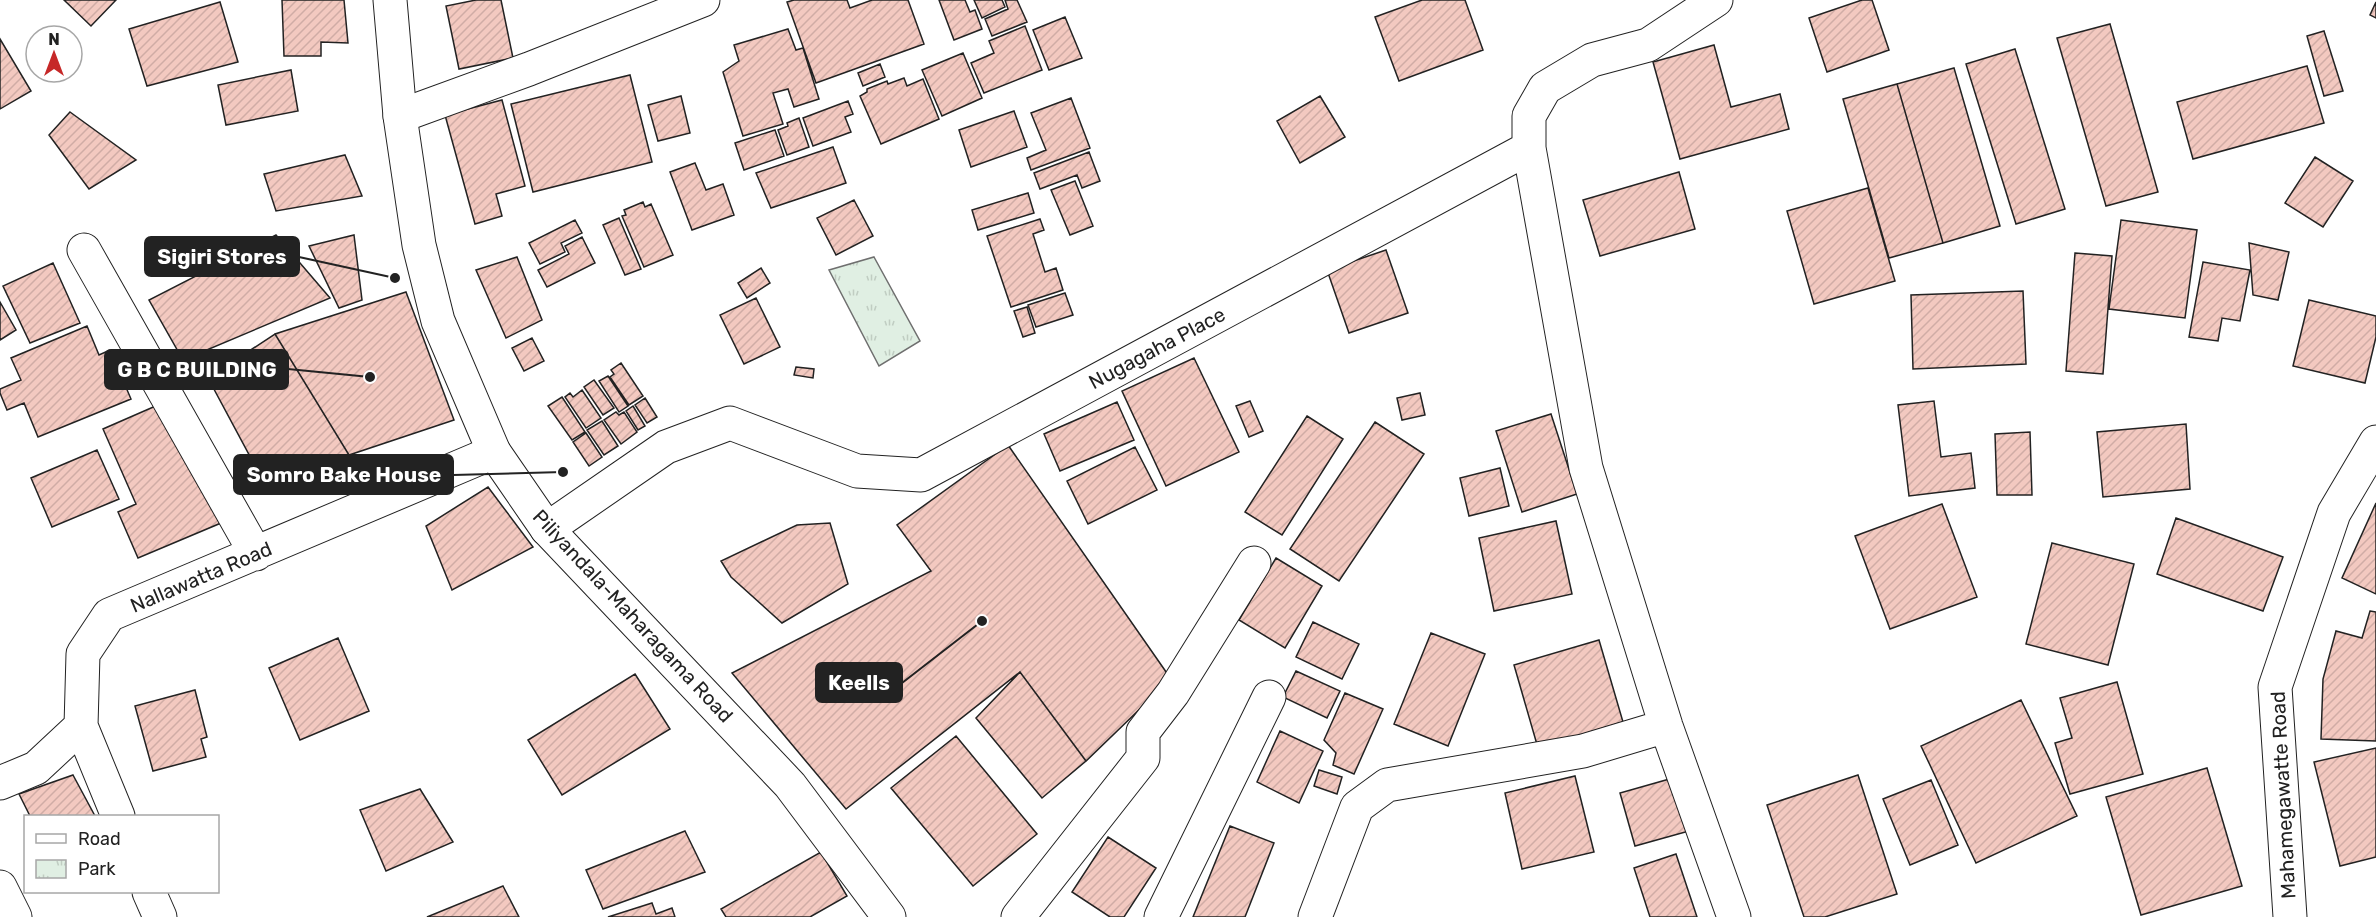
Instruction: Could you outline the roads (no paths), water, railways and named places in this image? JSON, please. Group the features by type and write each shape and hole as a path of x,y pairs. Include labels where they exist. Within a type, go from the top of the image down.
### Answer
{"street":[{"name":"Piliyandala-Maharagama Road","path":"390,0 400,116 419,245 438,321 494,452 547,529 790,785 889,917"},
{"path":"400,116 529,69 703,0"},
{"path":"1716,0 1648,45 1592,60 1545,88 1529,116 1529,148 1586,468 1666,726 1734,917"},
{"name":"Nugagaha Place","path":"547,529 666,447 730,423 857,471 921,475 1529,148"},
{"path":"84,250 256,554"},
{"name":"Mahamegawatte Road","path":"2290,917 2275,687 2334,513 2376,441"},
{"name":"Nallawatta Road","path":"81,726 83,654 109,615 494,452"},
{"path":"1018,917 1143,758 1143,732 1173,693 1254,563"},
{"path":"1161,917 1269,697"},
{"path":"0,783 36,768 81,726 118,815"},
{"path":"1315,917 1357,807 1387,785 1583,751 1666,726"},
{"path":"0,887 15,917"},
{"path":"150,893 160,917"}],"place":[{"name":"Sigiri Stores","path":"395,278"},
{"name":"G B C BUILDING","path":"370,377"},
{"name":"Somro Bake House","path":"563,472"},
{"name":"Keells","path":"982,621"}]}
